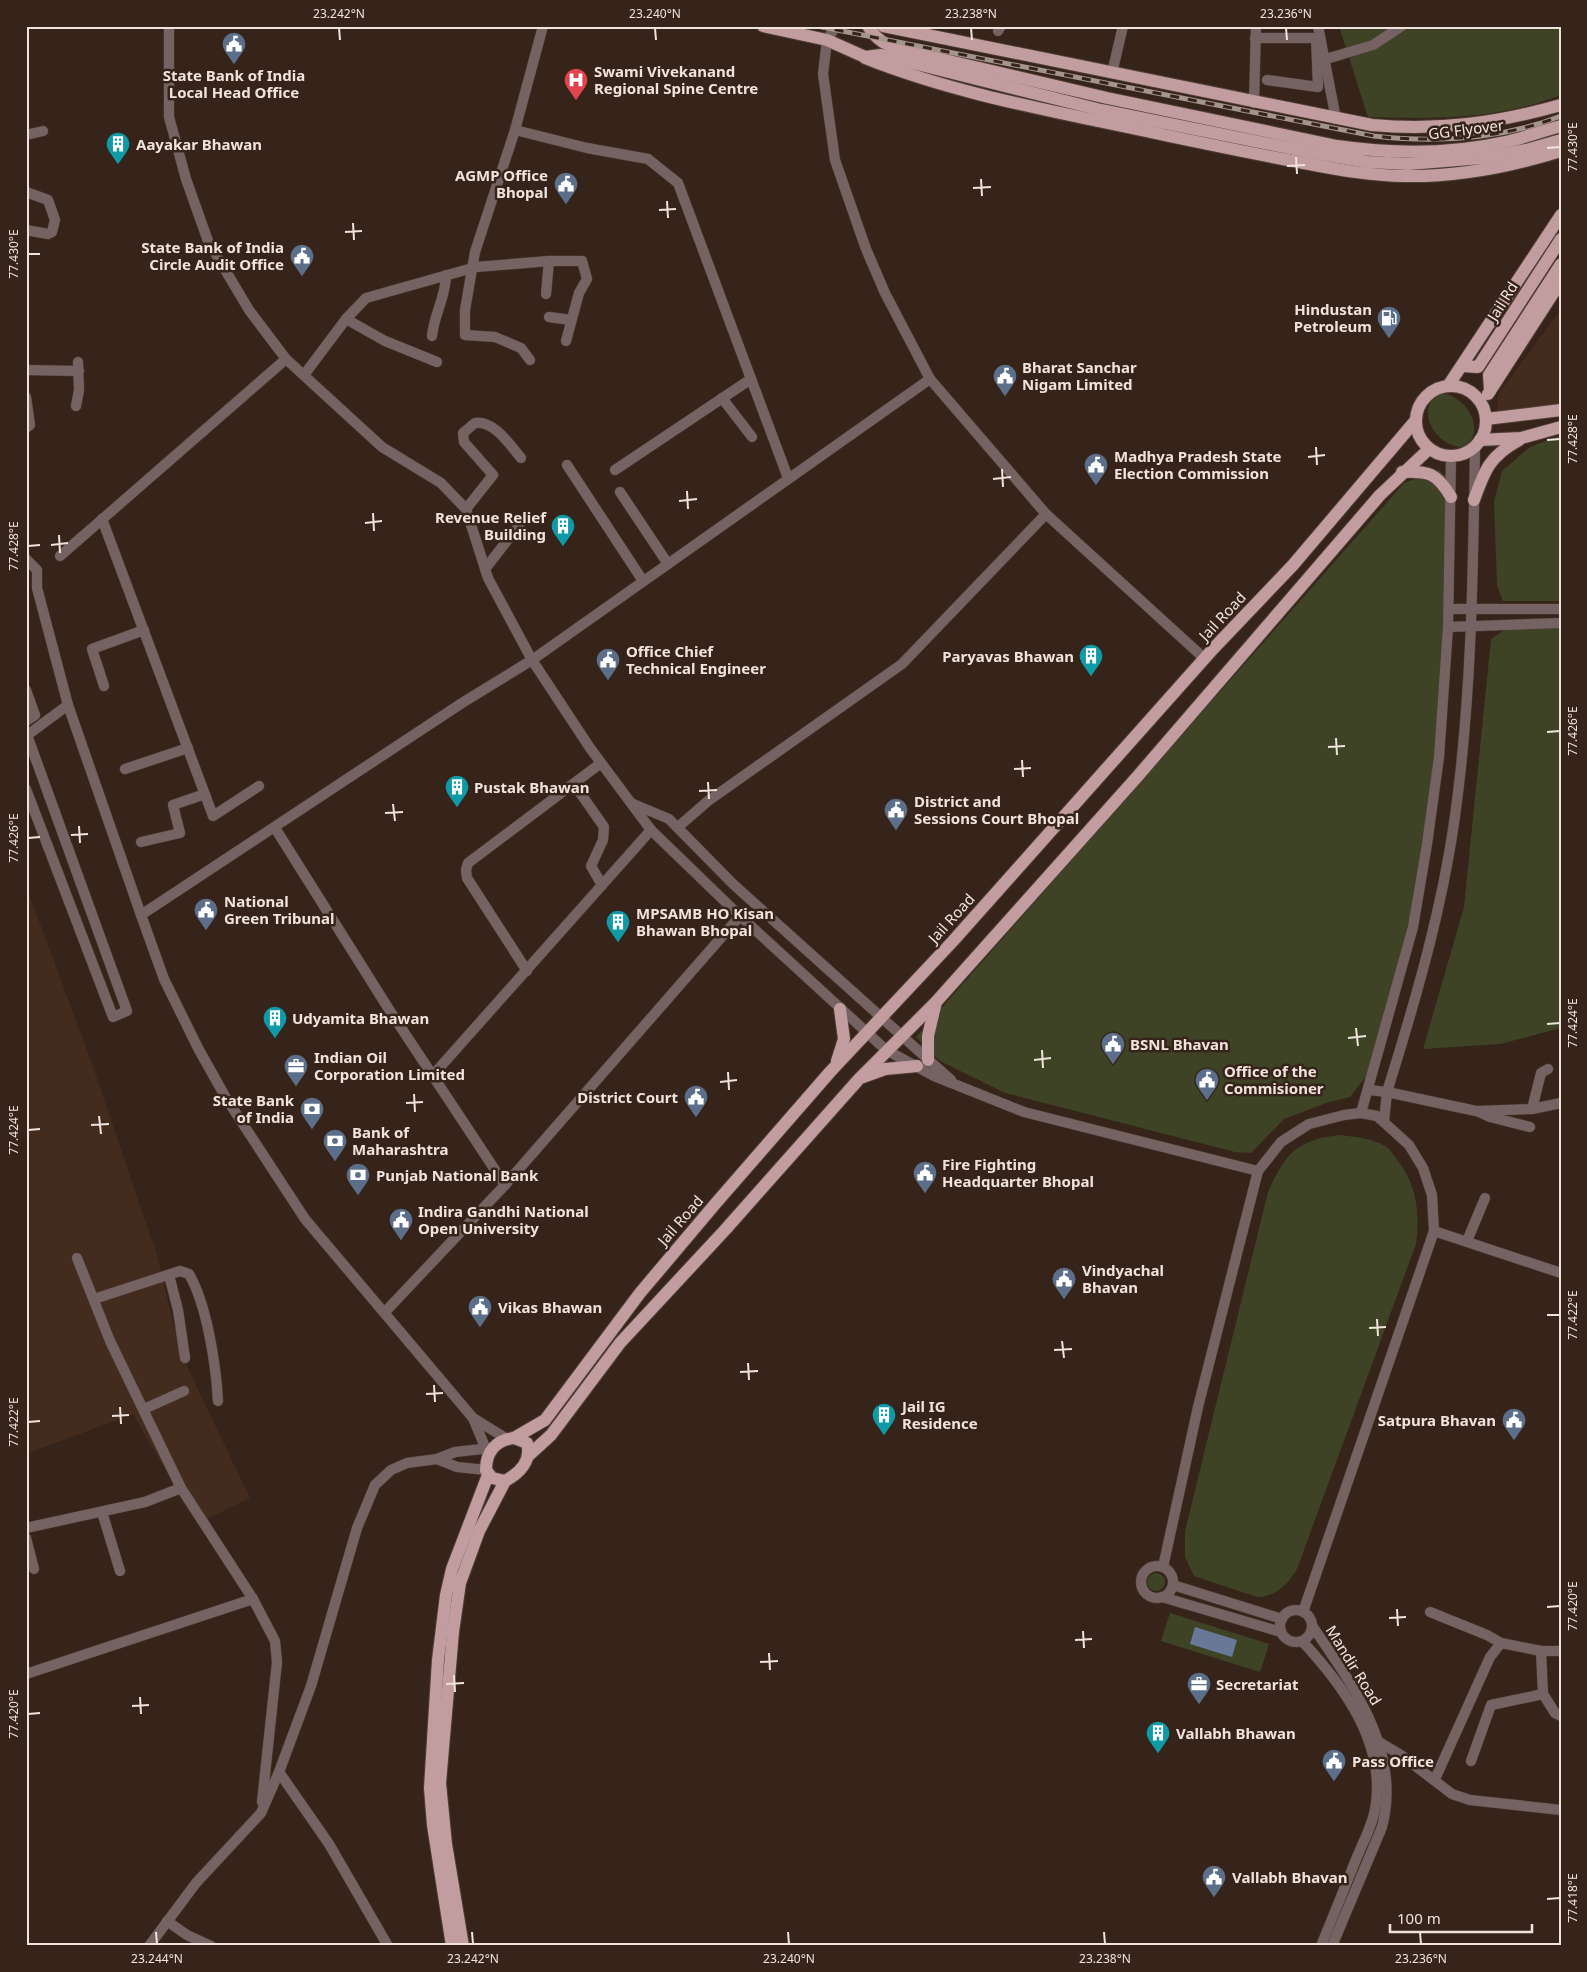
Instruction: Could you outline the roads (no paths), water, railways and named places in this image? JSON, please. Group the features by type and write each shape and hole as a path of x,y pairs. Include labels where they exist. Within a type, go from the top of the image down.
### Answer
{"main road":[{"path":"763,26 827,40 865,57 922,78 1003,98 1217,146 1368,173 1405,176 1449,174 1530,160 1561,151"},
{"name":"GG Flyover","path":"868,26 883,45 1107,98 1337,146 1374,151 1416,151 1482,146 1505,142 1561,126"},
{"path":"883,26 1336,119 1410,128 1440,128 1503,119 1561,105"},
{"name":"GG Flyover","path":"865,57 881,55 1109,112 1314,153 1385,163 1417,163 1482,158 1526,150 1561,140"},
{"path":"1448,386 1561,215"},
{"name":"Jail Rd","path":"1462,366 1478,367 1561,239"},
{"name":"Jail Rd","path":"1490,391 1489,376 1561,264"},
{"path":"1482,404 1561,281"},
{"path":"1478,443 1486,420 1482,404 1475,394 1468,390 1448,386 1438,388 1424,398 1416,420 1420,439 1429,448 1441,455 1461,455 1478,443 1521,438 1561,427"},
{"path":"1486,420 1561,410"},
{"name":"Jail Road","path":"510,1438 545,1420 612,1329 669,1257 866,1032 953,941 1205,659 1293,565 1416,420"},
{"path":"1474,500 1484,470 1499,451 1521,438"},
{"path":"463,1946 446,1844 440,1783 452,1632 460,1582 479,1531 505,1481 517,1473 528,1456 551,1435 620,1343 725,1230 859,1079 901,1034 936,1002 1137,777 1402,472 1429,448"},
{"path":"1402,472 1424,472 1436,477 1441,481 1451,497"},
{"path":"928,1060 928,1036 936,1002"},
{"path":"836,1066 844,1039 840,1009"},
{"path":"859,1079 885,1069 917,1066"},
{"path":"452,1946 432,1825 430,1788 438,1660 446,1595 452,1569 487,1472 488,1451 510,1438 527,1443 528,1456"},
{"path":"487,1472 492,1478 505,1481"}],"street":[{"path":"169,26 169,117 186,179 208,241 249,310 286,359 382,447 441,483 466,509 485,568 532,660 601,763 651,830 740,916 886,1050 958,1085 1024,1112 1258,1170"},
{"path":"530,360 521,348 491,335 465,335 465,310 470,268 515,130 543,26"},
{"path":"836,26 827,40 823,74 835,160 866,249 885,293 930,379 1046,514 1205,659"},
{"path":"1112,73 1123,26"},
{"path":"1254,103 1256,26"},
{"path":"1318,26 1326,59 1336,119"},
{"path":"1326,59 1373,45 1402,26"},
{"path":"1255,38 1316,38 1318,87 1267,80"},
{"path":"515,130 586,148 648,159 678,183 788,478"},
{"path":"26,135 43,131"},
{"path":"26,192 48,200 55,220 52,232 48,234 26,230"},
{"path":"304,375 346,318 366,298 470,268 549,260 582,261 587,279 579,294 566,341"},
{"path":"546,294 549,260"},
{"path":"432,336 433,325 446,288 446,275"},
{"path":"346,318 386,341 437,362"},
{"path":"549,318 571,320"},
{"path":"60,556 286,359"},
{"path":"26,370 78,366 76,406"},
{"path":"615,470 751,379"},
{"path":"141,915 462,703 532,660 930,379"},
{"path":"26,397 30,424 26,428"},
{"path":"722,398 752,437"},
{"path":"466,509 493,476 464,442 463,434 474,423 485,423 497,432 521,458"},
{"path":"1384,1121 1387,1092 1438,906 1454,817 1462,748 1470,628 1474,500 1478,443"},
{"path":"1361,1113 1369,1090 1413,926 1439,757 1449,609 1452,456"},
{"path":"566,465 644,581"},
{"path":"620,492 668,564"},
{"path":"678,827 708,801 902,664 1046,514"},
{"path":"102,519 213,816 259,786"},
{"path":"485,568 520,524"},
{"path":"26,559 37,570 37,588 68,705 141,915 164,979 198,1048 226,1098 305,1219 473,1418 488,1451 455,1452 437,1459 406,1463 391,1470 375,1485 357,1528 310,1686 279,1772 260,1813 196,1883 149,1946"},
{"path":"1449,609 1471,611 1561,609"},
{"path":"1448,627 1470,628 1561,623"},
{"path":"104,686 92,649 144,630"},
{"path":"26,690 35,715 26,720"},
{"path":"26,789 113,1017 127,1012 26,736 68,705"},
{"path":"125,769 188,748"},
{"path":"527,971 467,878 466,870 468,864 601,763"},
{"path":"574,784 604,827 603,840 591,866 602,885"},
{"path":"141,842 180,833 174,805 205,794"},
{"path":"631,803 662,814 678,827 733,884 958,1085"},
{"path":"275,828 505,1185"},
{"path":"433,1075 651,830"},
{"path":"385,1312 505,1185 740,916"},
{"path":"1532,1109 1541,1073 1548,1070"},
{"path":"1369,1090 1387,1092 1476,1111 1490,1117 1530,1126"},
{"path":"1476,1111 1532,1109 1561,1103"},
{"path":"1163,1567 1198,1407 1258,1170 1282,1142 1310,1124 1344,1115 1361,1113 1377,1116 1409,1144 1423,1168 1432,1195 1434,1231 1303,1612"},
{"path":"1467,1241 1486,1198"},
{"path":"1434,1231 1561,1273"},
{"path":"77,1258 110,1340 181,1488 253,1599 275,1641 277,1662 260,1813"},
{"path":"94,1299 186,1271 191,1277 213,1357 218,1401"},
{"path":"168,1275 178,1310 185,1358"},
{"path":"144,1409 184,1391"},
{"path":"473,1418 510,1438"},
{"path":"437,1459 457,1467 487,1472"},
{"path":"26,1528 145,1502 181,1488"},
{"path":"102,1512 120,1571"},
{"path":"26,1538 34,1569"},
{"path":"1162,1597 1169,1592 1172,1585 1171,1574 1163,1567 1152,1566 1147,1569 1141,1578 1142,1589 1150,1597 1162,1597 1281,1632 1290,1641 1302,1641 1311,1633 1312,1627 1308,1615 1303,1612 1291,1611 1282,1620 1281,1632"},
{"path":"1172,1585 1282,1620"},
{"path":"26,1674 253,1599"},
{"path":"1430,1612 1494,1638 1501,1643 1541,1651 1561,1651"},
{"name":"Mandir Road","path":"1312,1627 1355,1688 1379,1742 1386,1772 1387,1798 1384,1817 1335,1945"},
{"name":"Mandir Road","path":"1302,1641 1327,1668 1352,1705 1366,1735 1376,1775 1374,1812 1321,1946"},
{"path":"1435,1779 1490,1657 1501,1643"},
{"path":"1541,1651 1543,1694 1555,1713 1561,1716"},
{"path":"1471,1761 1491,1705 1543,1694"},
{"path":"1379,1742 1435,1779 1452,1794 1470,1800 1561,1810"},
{"path":"279,1772 329,1844 388,1946"},
{"path":"167,1921 187,1935 211,1946"}],"water":[{"path":"1195,1627 1237,1640 1232,1657 1190,1644"}],"railway":[{"path":"817,26 1374,136 1421,139 1469,137 1516,130 1561,116"}],"place":[{"name":"State Bank of India Local Head Office","path":"234,65"},
{"name":"Swami Vivekanand Regional Spine Centre","path":"576,101"},
{"name":"Aayakar Bhawan","path":"118,165"},
{"name":"AGMP Office Bhopal","path":"566,205"},
{"name":"State Bank of India Circle Audit Office","path":"302,277"},
{"name":"Hindustan Petroleum","path":"1389,339"},
{"name":"Bharat Sanchar Nigam Limited","path":"1005,397"},
{"name":"Madhya Pradesh State Election Commission","path":"1096,486"},
{"name":"Revenue Relief Building","path":"563,547"},
{"name":"Paryavas Bhawan","path":"1091,677"},
{"name":"Office Chief Technical Engineer","path":"608,681"},
{"name":"Pustak Bhawan","path":"457,808"},
{"name":"District and Sessions Court Bhopal","path":"896,831"},
{"name":"National Green Tribunal","path":"206,931"},
{"name":"MPSAMB HO Kisan Bhawan Bhopal","path":"618,943"},
{"name":"Udyamita Bhawan","path":"275,1039"},
{"name":"BSNL Bhavan","path":"1113,1065"},
{"name":"Indian Oil Corporation Limited","path":"296,1087"},
{"name":"Office of the Commisioner","path":"1207,1101"},
{"name":"District Court","path":"696,1118"},
{"name":"State Bank of India","path":"312,1130"},
{"name":"Bank of Maharashtra","path":"335,1162"},
{"name":"Fire Fighting Headquarter Bhopal","path":"925,1194"},
{"name":"Punjab National Bank","path":"358,1196"},
{"name":"Indira Gandhi National Open University","path":"401,1241"},
{"name":"Vindyachal Bhavan","path":"1064,1300"},
{"name":"Vikas Bhawan","path":"480,1328"},
{"name":"Jail IG Residence","path":"884,1436"},
{"name":"Satpura Bhavan","path":"1514,1441"},
{"name":"Secretariat","path":"1199,1705"},
{"name":"Vallabh Bhawan","path":"1158,1754"},
{"name":"Pass Office","path":"1334,1782"},
{"name":"Vallabh Bhavan","path":"1214,1898"}]}
